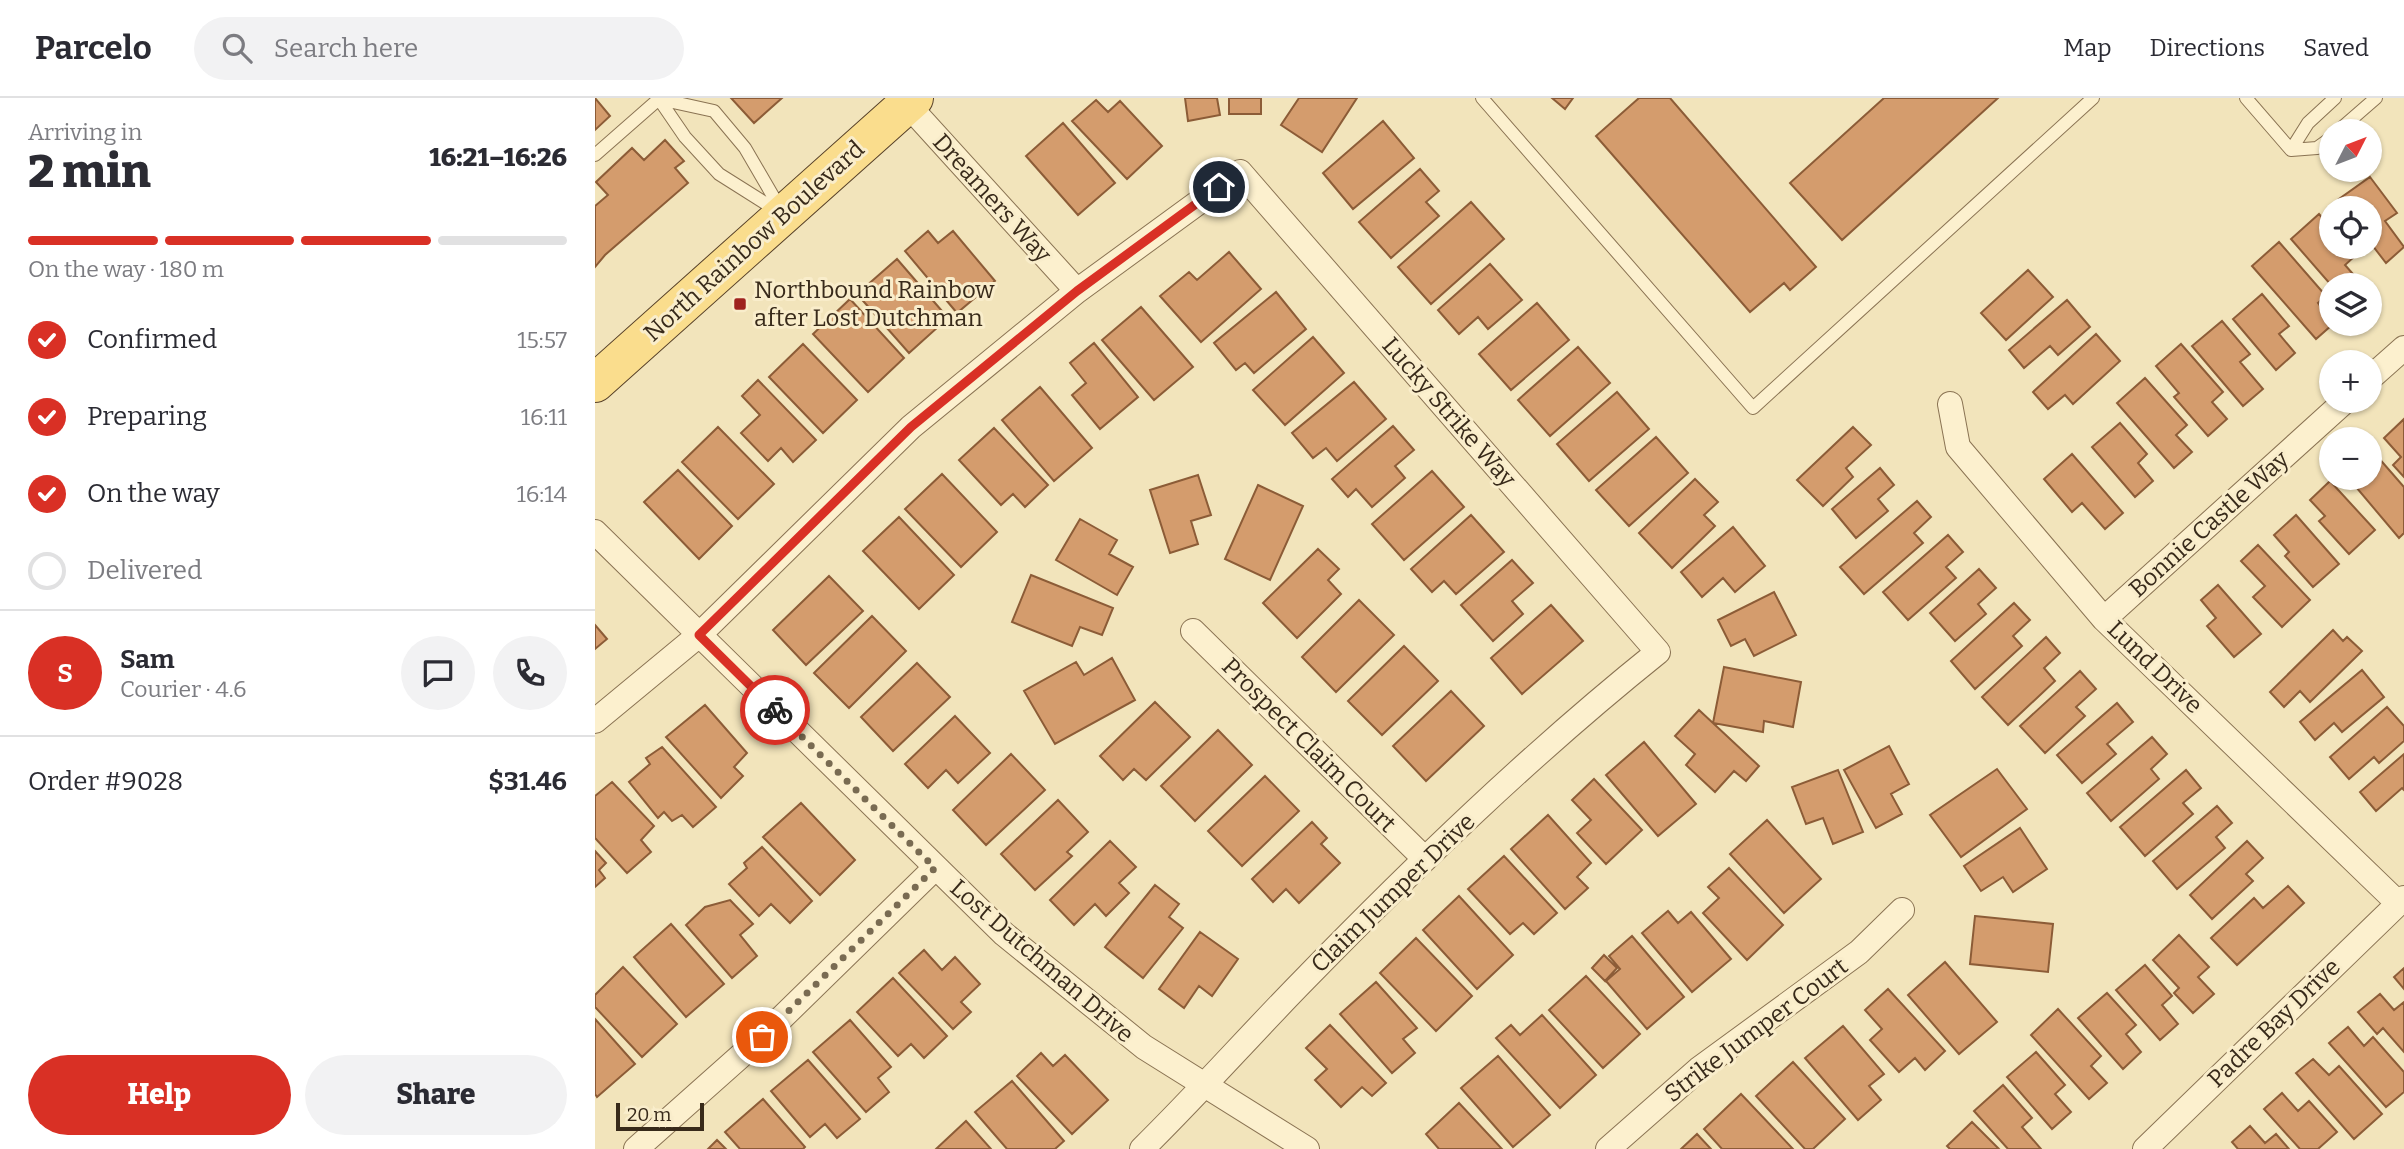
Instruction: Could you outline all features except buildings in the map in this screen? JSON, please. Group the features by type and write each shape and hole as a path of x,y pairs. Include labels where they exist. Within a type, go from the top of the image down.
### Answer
{"main road":[{"name":"North Rainbow Boulevard","path":"595,383 910,101"}],"street":[{"name":"Dreamers Way","path":"910,101 1077,291"},
{"name":"Lucky Strike Way","path":"1077,291 1240,172 1658,652"},
{"path":"595,721 699,635 911,427 1077,291"},
{"path":"2382,367 2404,348"},
{"name":"Lund Drive","path":"1950,404 1958,447 2104,619 2401,901"},
{"name":"Bonnie Castle Way","path":"2104,619 2332,413"},
{"name":"Lost Dutchman Drive","path":"595,532 1003,934 1144,1047 1307,1149"},
{"name":"Prospect Claim Court","path":"1193,631 1425,859"},
{"name":"Claim Jumper Drive","path":"1142,1149 1302,982 1425,859 1587,709 1658,652"},
{"path":"636,1149 762,1037 935,868"},
{"name":"Padre Bay Drive","path":"2145,1149 2401,901"},
{"name":"Strike Jumper Court","path":"1608,1149 1699,1069 1859,952 1902,910"}],"lane":[{"path":"595,155 659,98"},
{"path":"659,98 685,137 719,174 783,215"},
{"path":"659,98 714,111 745,148 783,215"},
{"path":"1482,98 1753,408 2093,98"},
{"path":"2246,98 2291,150 2310,150 2319,145"},
{"path":"2291,150 2308,123 2335,98"},
{"path":"2351,119 2375,98"}],"way so far":[{"path":"762,1037 935,868 775,710"}],"place":[{"name":"Northbound Rainbow after Lost Dutchman","path":"740,304"}],"route":[{"path":"775,710 699,635 911,427 1077,291 1219,187"}]}
